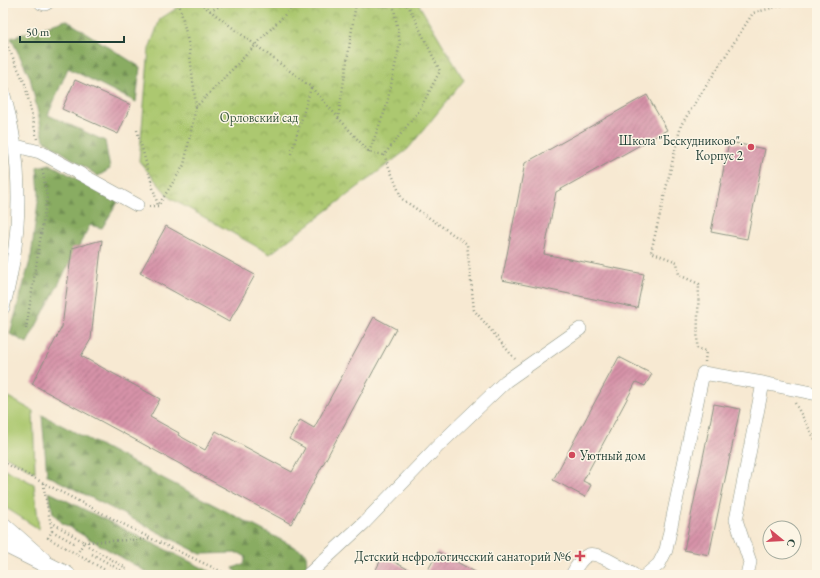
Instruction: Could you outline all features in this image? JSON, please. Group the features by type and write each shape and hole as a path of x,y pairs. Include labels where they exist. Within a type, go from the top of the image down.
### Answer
{"main road":[{"path":"3,543 60,571"}],"street":[{"path":"41,3 47,3"},
{"path":"3,92 16,146 18,176 18,214 11,270 3,308"},
{"path":"16,146 40,152 137,205"},
{"path":"308,575 365,522 438,446 506,381 580,329"},
{"path":"646,575 659,564 666,550 704,373 817,394"},
{"path":"747,575 750,562 736,520 762,383"},
{"path":"3,523 60,571"},
{"path":"572,575 576,567 586,555 593,554 608,560 634,575"}],"path":[{"path":"158,206 184,165 196,107 189,46 179,3"},
{"path":"200,3 311,87 369,152 384,155"},
{"path":"210,12 226,3"},
{"path":"196,107 296,3"},
{"path":"338,119 356,3"},
{"path":"369,152 386,108 400,43 394,3"},
{"path":"384,155 419,111 440,71 410,9 405,3"},
{"path":"704,373 706,351 696,348 699,284 679,275 677,262 651,252 681,125 753,13 790,3"},
{"path":"3,36 25,84 40,152 47,197 26,329"},
{"path":"291,154 311,87"},
{"path":"137,130 158,206"},
{"path":"384,155 402,199 467,244 474,310 523,368"},
{"path":"137,205 158,206"},
{"path":"787,388 817,443"},
{"path":"3,462 152,539 229,575"},
{"path":"43,483 52,531 48,538 114,575"},
{"path":"50,522 86,542 88,546 126,568 124,572 90,553"},
{"path":"52,531 74,543"},
{"path":"86,542 152,539"},
{"path":"77,554 86,542"}],"green space":[{"name":"Орловский сад","path":"185,3 418,3 464,80 408,149 270,254 170,198 139,161 149,49 160,19"},
{"path":"66,20 140,67 136,102 68,68 48,115 105,141 110,169 98,176 44,140 30,77 11,38"},
{"path":"50,164 118,202 102,228 90,225 27,343 10,334 31,257 39,194 37,167"},
{"path":"3,394 33,411 35,472 3,455"},
{"path":"42,415 306,553 307,568 300,575 269,575 256,571 256,575 238,575 233,568 244,564 246,557 239,553 201,554 47,475"},
{"path":"3,468 34,484 39,529 3,506"},
{"path":"49,492 213,573 213,575 152,575 62,523 53,513"}],"building":[{"path":"75,80 131,105 118,134 62,109"},
{"path":"647,95 667,130 556,192 544,254 644,274 637,308 502,280 525,163"},
{"path":"729,142 765,149 747,239 711,232"},
{"path":"166,226 255,275 229,322 140,273"},
{"path":"102,240 91,339 81,356 160,399 150,417 179,433 178,435 205,450 216,431 292,472 305,448 289,439 300,420 314,428 374,317 396,329 291,524 32,384 62,327 72,248"},
{"path":"619,357 652,374 645,386 636,382 583,481 591,485 585,497 553,480"},
{"path":"714,404 740,409 709,555 684,550"},
{"path":"438,552 481,575 425,575"},
{"path":"383,556 419,575 373,575"}],"place":[{"name":"Школа \"Бескудниково\". Корпус 2","path":"751,147"},
{"name":"Уютный дом","path":"572,455"},
{"name":"Детский нефрологический санаторий №6","path":"580,556"}]}
